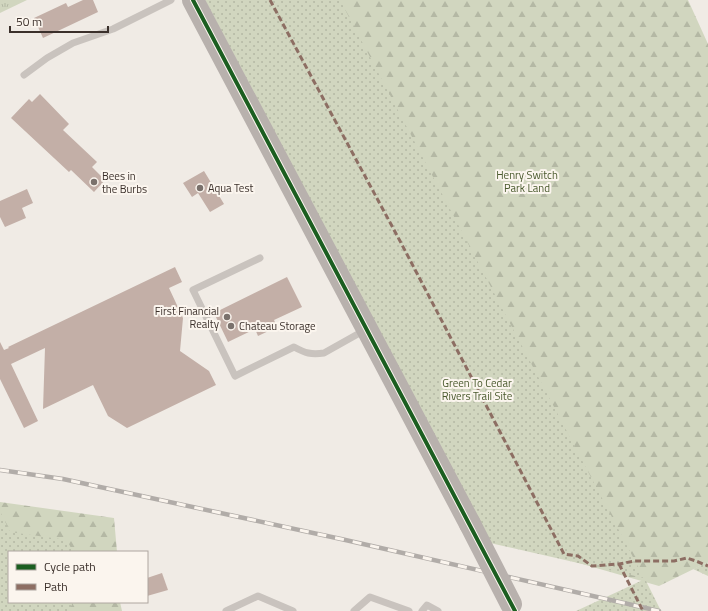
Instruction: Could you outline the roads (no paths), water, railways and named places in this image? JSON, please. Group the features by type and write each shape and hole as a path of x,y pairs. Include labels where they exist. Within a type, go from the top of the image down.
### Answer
{"main road":[{"path":"193,0 513,607"}],"lane":[{"path":"24,75 47,58 73,43 113,29 171,0"},
{"path":"260,258 193,290 236,376 294,347 305,353 324,354 366,329"},
{"path":"226,611 258,596 293,611"},
{"path":"354,611 370,597 409,611"},
{"path":"422,611 427,605 438,611"}],"railway":[{"path":"0,470 63,479 341,539 659,611"}],"place":[{"name":"Bees in the Burbs","path":"94,182"},
{"name":"Aqua Test","path":"200,188"},
{"name":"First Financial Realty","path":"227,317"},
{"name":"Chateau Storage","path":"231,326"}],"park label":[{"name":"Henry Switch Park Land","path":"527,181"},
{"name":"Green To Cedar Rivers Trail Site","path":"477,389"}]}
